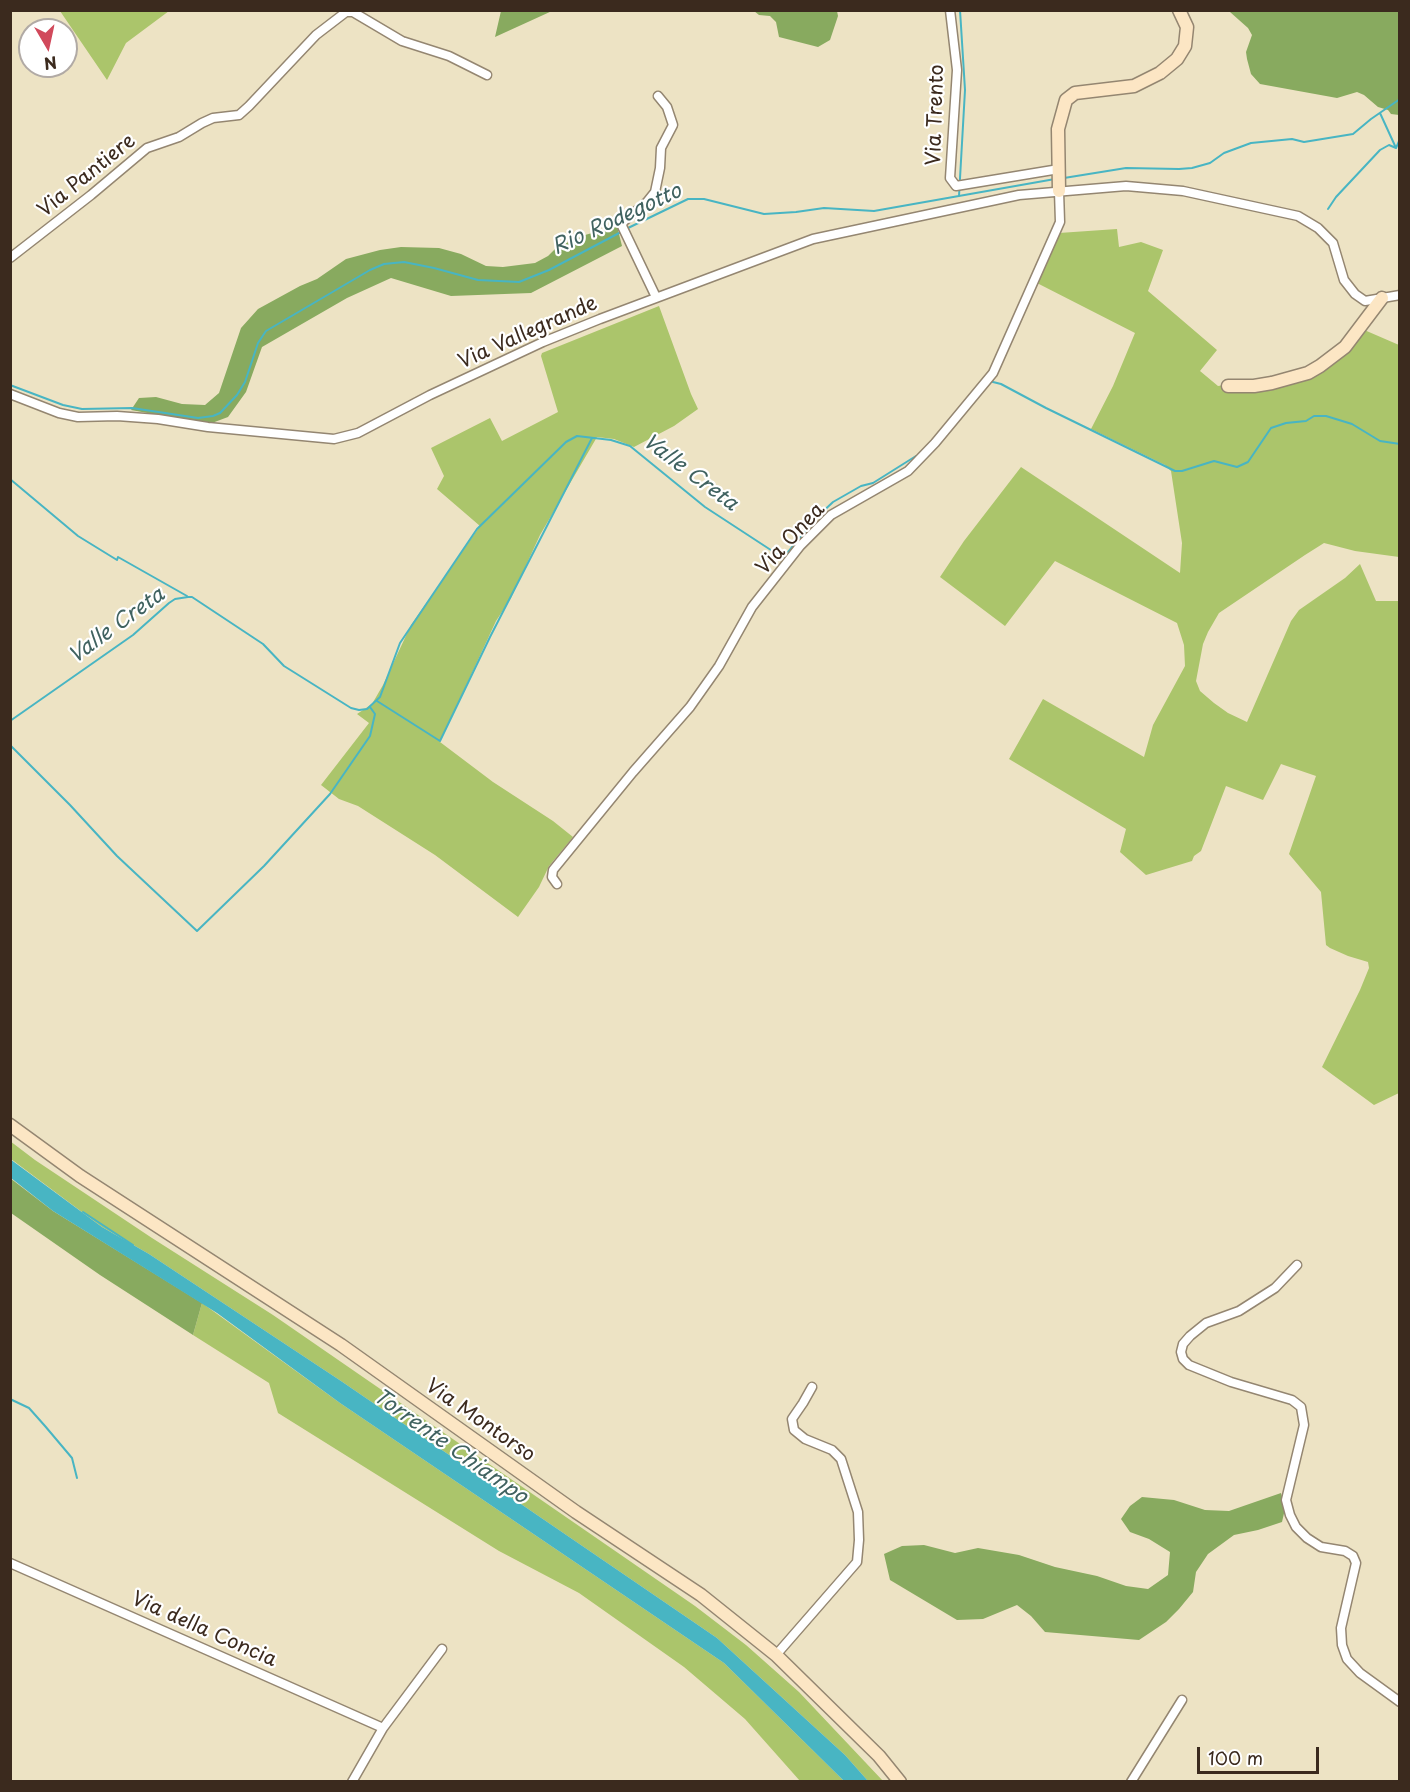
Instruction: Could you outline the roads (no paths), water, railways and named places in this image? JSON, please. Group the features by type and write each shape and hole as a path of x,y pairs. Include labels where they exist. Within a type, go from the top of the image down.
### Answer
{"main road":[{"path":"1059,180 1058,129 1066,100 1075,93 1134,86 1160,73 1177,59 1185,46 1186,27 1179,10"},
{"path":"1228,386 1254,386 1308,373 1344,347 1382,298"},
{"name":"Via Montorso","path":"10,1125 80,1176 341,1345 576,1512 701,1595 776,1655 879,1756 900,1782"}],"street":[{"name":"Via Trento","path":"950,10 957,70 950,178 960,186 1059,180"},
{"name":"Via Pantiere","path":"10,258 147,148 179,137 213,118 239,115 316,35 346,12 353,12 402,41 449,56 487,75"},
{"path":"656,297 624,230 623,222 647,202 655,192 661,147 673,125 667,107 658,96"},
{"name":"Via Vallegrande","path":"10,394 59,413 78,417 117,416 158,419 208,427 334,439 358,433 430,395 539,344 656,297 813,239 1019,195 1059,180"},
{"path":"1059,180 1183,190 1298,216 1318,228 1333,243 1344,280 1365,302 1400,295"},
{"name":"Via Onea","path":"557,884 552,877 553,870 633,772 690,707 719,666 752,607 800,546 831,515 908,471 935,443 993,373 1060,222 1059,180"},
{"path":"1297,1265 1275,1288 1239,1311 1206,1323 1183,1344 1181,1352 1183,1359 1189,1365 1231,1382 1292,1400 1301,1407 1304,1425 1286,1500 1290,1515 1296,1527 1307,1538 1322,1546 1345,1551 1353,1556 1356,1563 1341,1628 1342,1645 1347,1659 1360,1673 1400,1702"},
{"path":"776,1655 857,1562 858,1512 841,1459 832,1450 805,1439 794,1430 792,1419 812,1387"},
{"name":"Via della Concia","path":"10,1563 383,1728"},
{"path":"352,1782 383,1728 442,1649"},
{"path":"1131,1782 1182,1700"}],"water":[{"path":"10,1159 102,1227 149,1254 341,1381 717,1638 845,1755 868,1781 844,1781 724,1663 340,1403 217,1313 53,1211 11,1178"}],"waterway":[{"path":"959,196 965,90 960,10"},
{"name":"Rio Rodegotto","path":"1064,178 1126,168 1192,168 1210,163 1224,153 1251,143 1292,139 1304,142 1353,134 1400,99"},
{"path":"1380,113 1396,148"},
{"path":"1396,148 1400,139"},
{"path":"1328,209 1336,197 1380,150 1389,145 1396,148"},
{"name":"Rio Rodegotto","path":"626,229 688,199 704,199 764,214 824,208 874,211 1055,179"},
{"name":"Rio Rodegotto","path":"10,385 63,405 82,409 132,408 198,418 213,416 220,413 237,395 245,382 258,343 266,331 370,270 384,264 404,262 478,280 519,282 549,270 621,232"},
{"name":"Valle Creta","path":"989,381 1001,384 1175,471 1214,461 1237,467 1248,462 1271,428 1286,423 1306,421 1314,416 1326,416 1352,424 1380,441 1400,444"},
{"name":"Valle Creta","path":"10,721 133,635 169,603 175,599 188,597 192,597 263,644 284,666 351,708 367,709 380,697 400,643 477,529 566,442 577,436 611,440 630,446 705,507 784,557 816,518 833,502 861,486 873,483 916,456"},
{"path":"377,701 440,741 490,637 592,438"},
{"path":"10,479 78,536 117,560 118,557 187,596"},
{"path":"10,745 117,856 197,931 264,866 330,794 370,736 375,714 370,707"},
{"name":"Torrente Chiampo","path":"83,1212 133,1245"},
{"path":"10,1399 29,1408 45,1426 72,1458 77,1478"}]}
